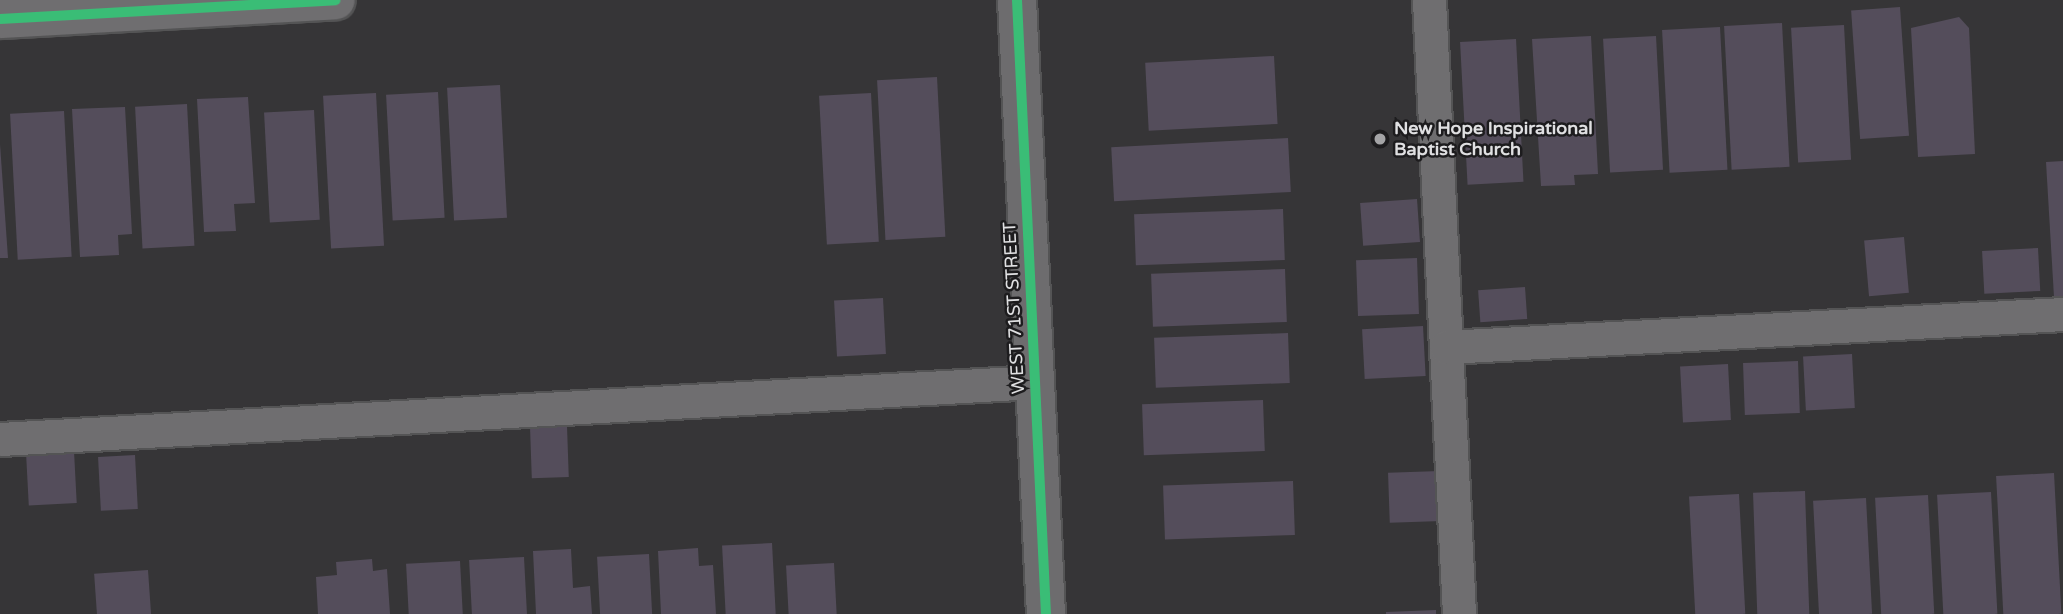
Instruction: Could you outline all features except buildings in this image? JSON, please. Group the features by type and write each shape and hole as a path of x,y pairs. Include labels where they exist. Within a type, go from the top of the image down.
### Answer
{"main road":[{"name":"WEST 71ST STREET","path":"1017,0 1046,614"}],"street":[{"path":"0,19 335,0"}],"lane":[{"path":"1429,0 1459,614"},
{"path":"1446,347 2063,314"},
{"path":"0,439 1035,382"}],"cycle path":[{"path":"0,19 335,0"},
{"path":"1017,0 1046,614"}],"place":[{"name":"New Hope Inspirational Baptist Church","path":"1380,139"}]}
